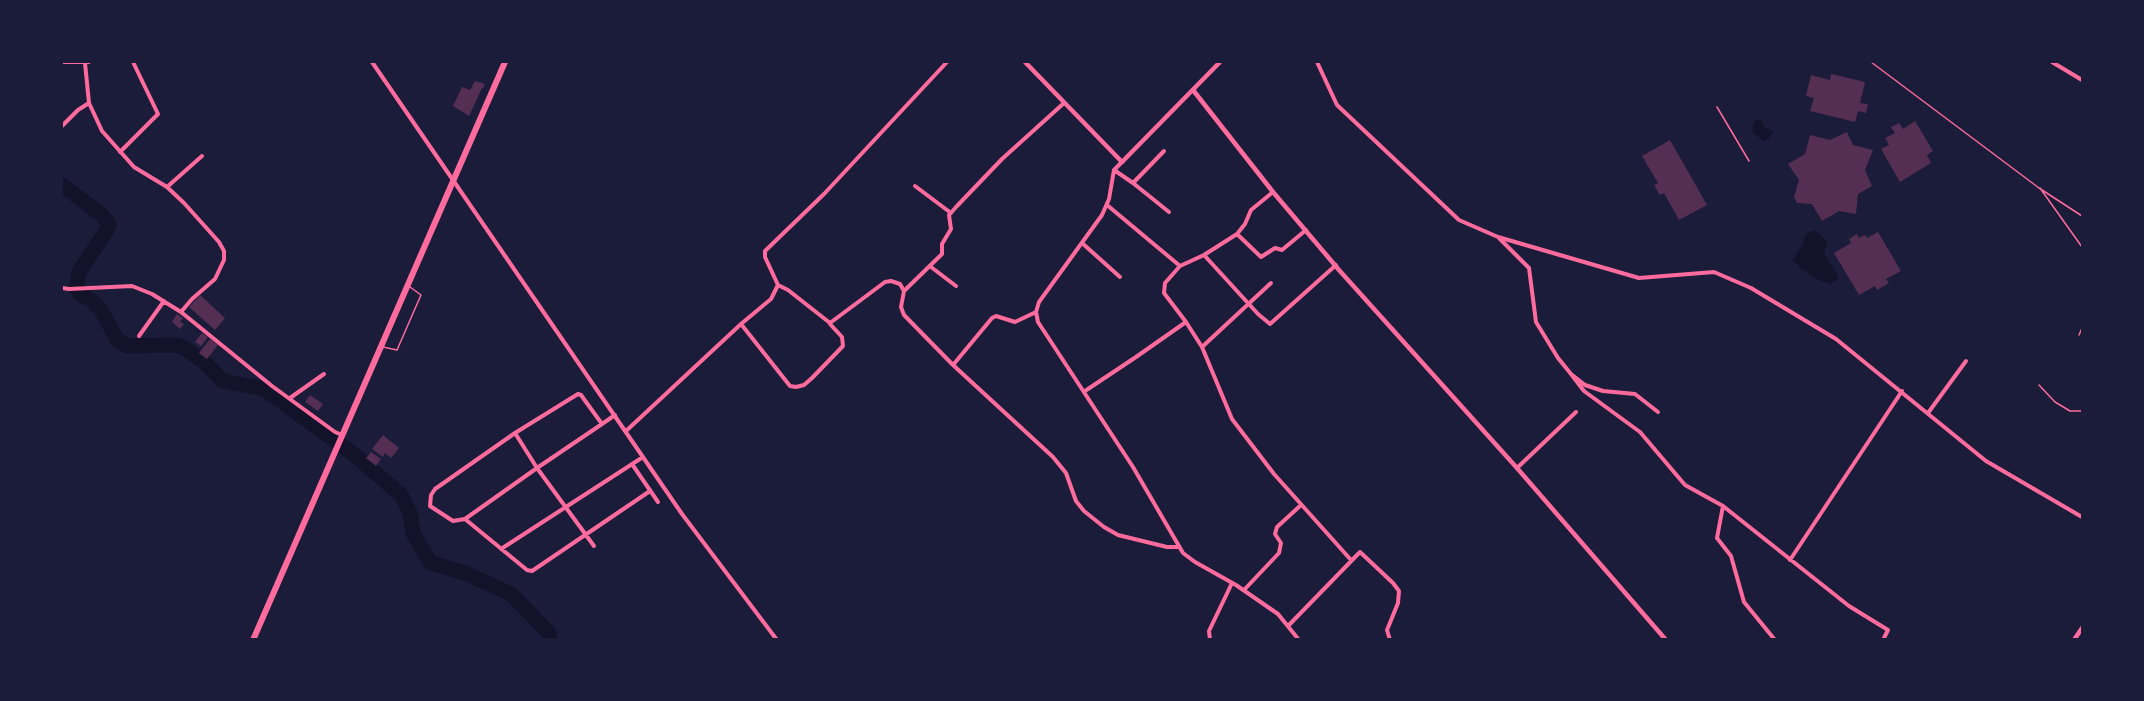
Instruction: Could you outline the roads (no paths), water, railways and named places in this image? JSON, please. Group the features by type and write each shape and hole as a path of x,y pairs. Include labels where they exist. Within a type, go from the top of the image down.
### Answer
{"highway":[{"path":"253,639 505,62"}],"street":[{"path":"62,62 87,62 89,103 102,131 134,167 167,187 209,229 224,250 224,260 215,279 192,299 182,312"},
{"path":"120,152 158,114 133,62"},
{"path":"372,62 682,514 777,639"},
{"path":"741,324 790,386 804,385 843,346 842,337 830,323 788,290 778,285 765,257 765,251 824,194 947,62"},
{"path":"1025,62 1122,162"},
{"path":"1220,62 1114,170 1107,205 1102,215 1040,302 1036,312 1041,326 1133,467 1179,547 1190,558 1244,590 1278,614 1299,639"},
{"path":"1317,62 1337,105 1458,219 1498,237 1639,278 1716,272 1751,288 1836,339 1986,461 2082,517"},
{"path":"2052,62 2082,80"},
{"path":"1193,90 1273,192 1336,266 1666,639"},
{"path":"62,126 78,110 89,103"},
{"path":"1064,103 1002,159 951,213 949,217 951,229 942,244 943,252 931,267 904,291 901,307 904,315 953,365 1053,457 1066,473 1080,506 1104,527 1126,538 1167,547 1179,547"},
{"path":"1133,183 1164,151"},
{"path":"167,187 202,156"},
{"path":"1114,170 1169,212"},
{"path":"915,186 951,213"},
{"path":"1273,192 1251,210 1245,224 1237,234 1180,267 1165,283 1163,290 1202,347 1232,419 1257,454 1351,560"},
{"path":"1107,205 1180,267"},
{"path":"1237,234 1261,257 1276,248 1282,250 1306,230"},
{"path":"1498,237 1530,268 1536,322 1578,385 1640,432 1685,485 1723,506 1849,606 1888,630 1883,639"},
{"path":"1082,243 1120,277"},
{"path":"1204,255 1266,322 1272,324 1336,266"},
{"path":"931,267 956,286"},
{"path":"830,323 885,282 900,284 904,291"},
{"path":"1202,347 1271,284"},
{"path":"626,431 771,299 778,285"},
{"path":"62,288 132,286 164,301 182,312 341,439"},
{"path":"139,336 164,301"},
{"path":"953,365 992,318 996,316 1015,322 1036,312"},
{"path":"1085,391 1186,322"},
{"path":"1928,413 1966,361"},
{"path":"290,398 324,374"},
{"path":"1571,374 1585,385 1603,391 1635,394 1658,412"},
{"path":"1790,560 1902,391"},
{"path":"602,424 578,394 515,433 435,489 429,501 433,509 453,521 465,519 615,415"},
{"path":"1517,468 1576,412"},
{"path":"515,433 537,468 594,546"},
{"path":"501,549 644,457"},
{"path":"632,464 658,502"},
{"path":"465,519 527,570 532,571 650,492"},
{"path":"1244,590 1278,555 1281,543 1275,534 1277,527 1301,505"},
{"path":"1723,506 1717,538 1731,556 1744,602 1775,639"},
{"path":"1288,625 1360,552 1394,583 1399,591 1398,603 1387,630 1390,639"},
{"path":"1210,639 1209,631 1232,583"},
{"path":"2074,639 2082,628"}],"lane":[{"path":"1871,62 2039,188 2082,216"},
{"path":"1717,107 1749,161"},
{"path":"2039,188 2082,247"},
{"path":"381,346 397,350 421,295 407,285"},
{"path":"2079,334 2082,328"},
{"path":"2038,385 2054,402 2070,411 2082,411"}],"waterway":[{"path":"62,185 102,215 109,224 79,272 76,287 80,294 91,300 101,310 117,339 127,346 176,345 183,347 204,362 223,381 260,388 271,394 356,456 401,495 410,513 413,533 431,563 465,573 511,594 549,633 550,640"}]}
